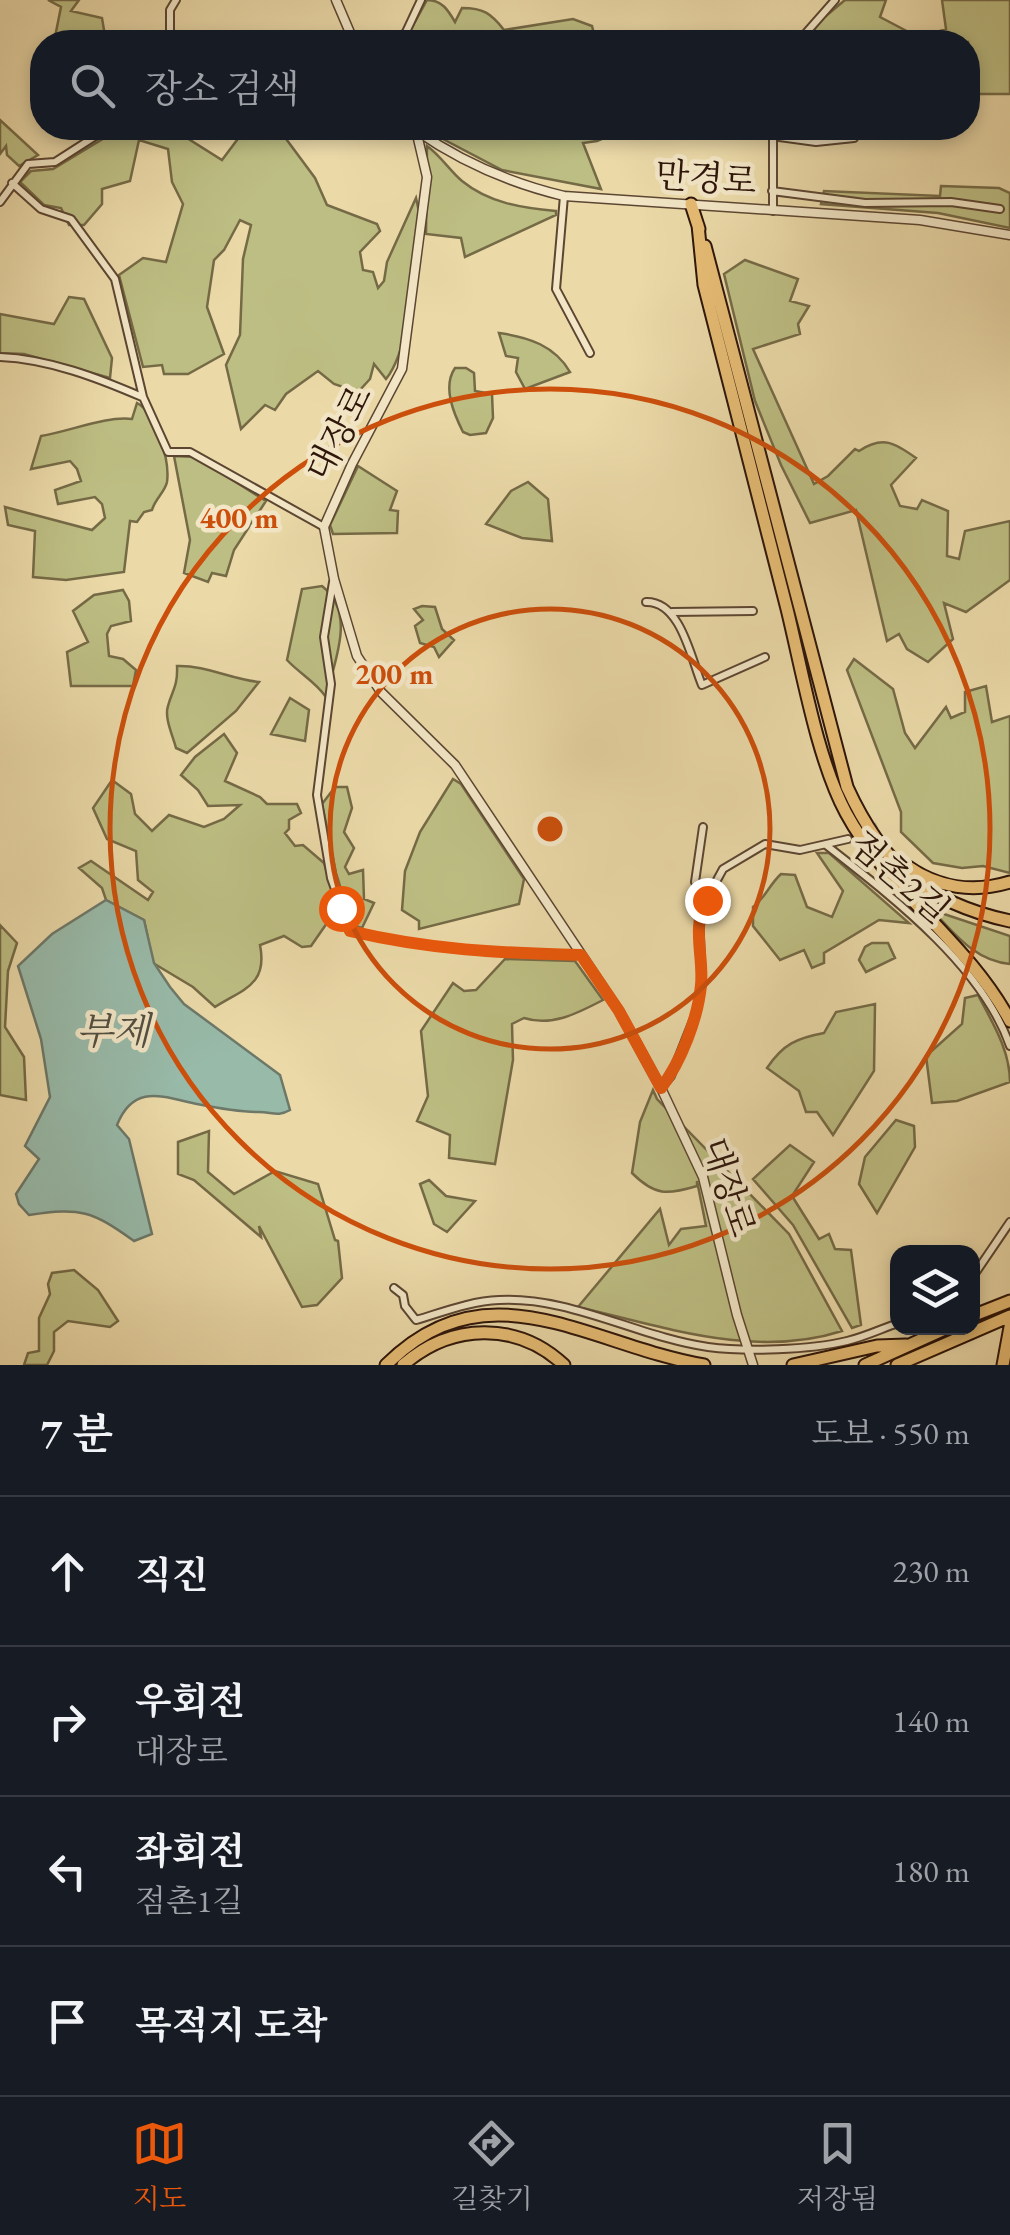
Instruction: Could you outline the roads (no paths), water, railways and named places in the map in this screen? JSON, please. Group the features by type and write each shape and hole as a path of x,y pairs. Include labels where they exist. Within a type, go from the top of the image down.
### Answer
{"highway":[{"path":"692,204 712,265 846,787 865,824 895,864 930,892 1010,924"},
{"path":"698,225 704,286 810,703 844,808 880,861 971,961 1010,1020"},
{"path":"865,824 906,866 931,880 961,888 1010,882"},
{"path":"880,861 937,903 971,918 1010,924"},
{"path":"980,1318 1010,1300"},
{"path":"386,1365 416,1338 434,1328 482,1314 508,1314 535,1318 671,1360 704,1365"},
{"path":"980,1320 1010,1316"},
{"path":"1003,1365 1010,1327"},
{"path":"403,1365 434,1343 484,1331 532,1342 564,1365"},
{"path":"865,1365 931,1335"},
{"path":"897,1365 950,1335"},
{"path":"793,1365 877,1346 906,1346"}],"street":[{"path":"170,30 170,10 176,0"},
{"path":"336,0 349,30"},
{"path":"407,30 421,0"},
{"path":"809,30 836,0"},
{"path":"0,202 28,164 55,162 89,140"},
{"name":"대장로","path":"418,140 427,177 402,369 324,527 334,579 357,656 381,692 454,764 619,1011 661,1088 704,1177 753,1365"},
{"name":"만경로","path":"432,140 470,164 515,184 564,196 920,220 1010,234"},
{"path":"772,210 773,140"},
{"path":"807,140 835,140"},
{"path":"12,183 41,210 71,219 115,279 143,398 168,452 190,452 324,527"},
{"path":"772,191 865,203 951,202 1000,209"},
{"path":"564,196 556,289 590,353"},
{"path":"0,357 94,376 143,398"},
{"path":"334,579 324,637 331,684 316,795 332,878 350,931 409,945 464,952 581,955"},
{"path":"646,602 653,601 672,612 752,611"},
{"path":"672,612 702,685 765,657"},
{"path":"704,827 695,882 707,900"},
{"path":"661,1088 670,1076 696,1013 702,984 699,914 723,869 766,844 800,850 848,839"},
{"name":"점촌2길","path":"825,844 946,951 990,1004 1010,1046"},
{"path":"980,1266 1010,1222"},
{"path":"394,1288 403,1294 405,1306 416,1320 484,1302 531,1301 708,1347 748,1350 844,1342 890,1326"}],"water":[{"name":"부제","path":"106,900 144,920 154,963 184,1004 280,1075 290,1110 278,1114 236,1111 161,1096 132,1103 117,1125 129,1139 152,1234 134,1241 85,1214 61,1211 29,1215 16,1194 39,1159 25,1146 50,1097 41,1039 18,966 52,934"}],"tunnel":[{"path":"848,839 877,825"}]}
